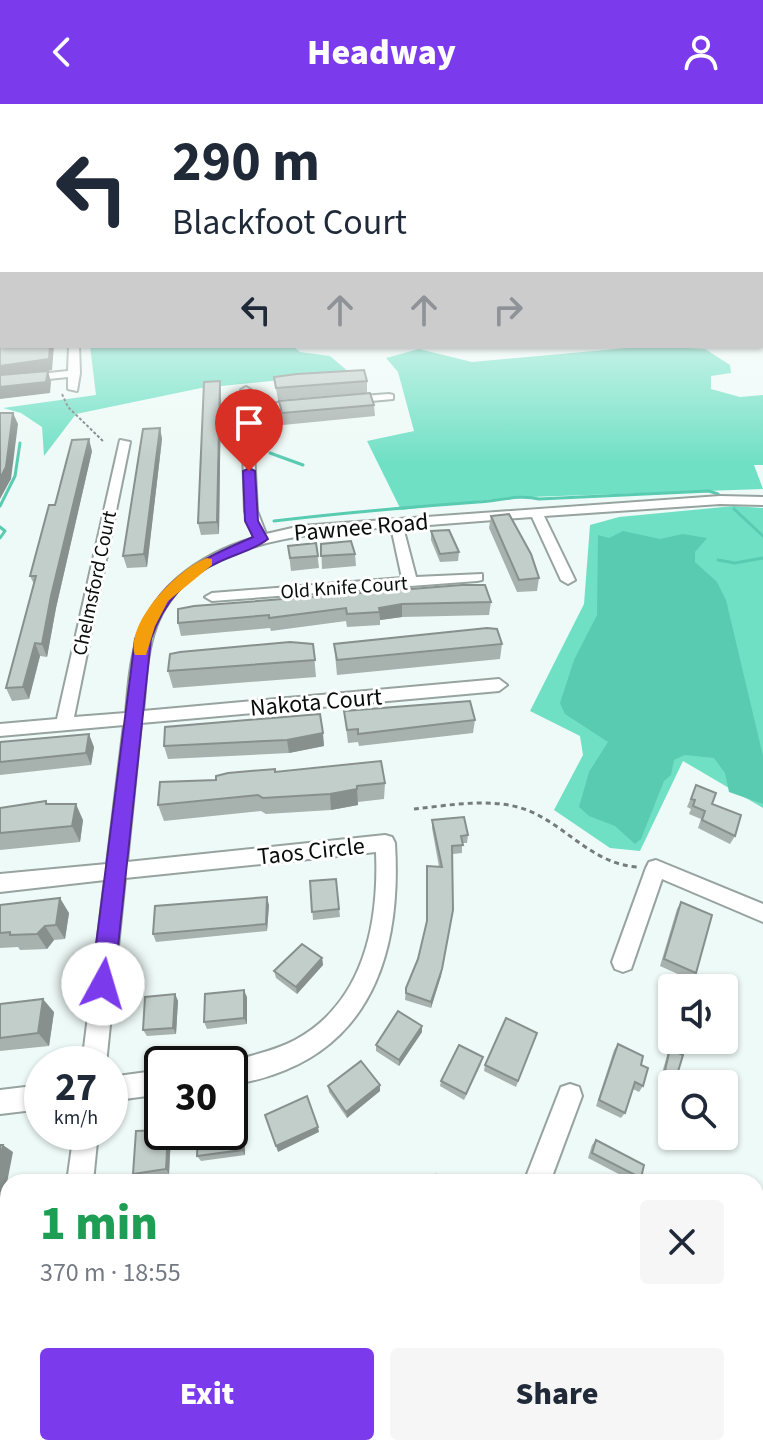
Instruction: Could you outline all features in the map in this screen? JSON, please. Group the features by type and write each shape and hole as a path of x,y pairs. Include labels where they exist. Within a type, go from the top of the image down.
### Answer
{"street":[{"path":"67,391 75,373 74,348"},
{"path":"0,381 75,373"},
{"path":"246,390 251,511 261,539"},
{"path":"341,401 389,397"},
{"path":"247,409 310,404"},
{"name":"Chelmsford Court","path":"64,725 124,442"},
{"name":"Pawnee Road","path":"96,1046 143,639 162,599 196,569 261,539 301,530 763,501"},
{"path":"536,513 568,580"},
{"path":"396,523 410,582"},
{"name":"Old Knife Court","path":"212,597 477,577"},
{"name":"Nakota Court","path":"0,730 499,685"},
{"name":"Taos Circle","path":"115,871 385,843 389,875 382,929 369,973 347,1013 332,1029 297,1055 248,1069"},
{"path":"623,962 656,868 763,913"},
{"path":"0,883 115,871"},
{"path":"540,1174 570,1096"},
{"path":"0,1102 24,1099"},
{"path":"81,1174 84,1150"}],"path":[{"path":"67,391 70,410 84,419 104,442"},
{"path":"414,809 483,802 537,814 581,847 623,866 656,868"}],"shaded area":[{"path":"90,348 295,348 300,352 330,356 350,373 201,388 76,414 44,456 42,427 21,413 3,408 96,395"},
{"path":"627,348 705,349 730,365 731,373 711,376 711,389 740,397 763,395 763,465 754,465 763,489 503,498 401,510 367,441 414,431 398,372 386,358 419,349 472,362"},
{"path":"734,506 763,508 763,808 683,761 640,851 610,848 554,810 583,755 580,736 530,711 584,604 590,525 619,517"},
{"path":"623,531 660,539 683,534 707,538 695,552 695,562 717,582 726,600 763,756 763,804 729,792 725,773 714,758 685,755 674,760 671,775 664,781 641,839 635,844 615,826 589,816 579,807 589,772 608,742 565,714 560,703 574,660 597,615 598,535 609,538"}],"building":[{"path":"0,348 50,348 49,359 0,366"},
{"path":"364,370 367,381 276,388 274,377 297,374"},
{"path":"48,371 46,382 0,387 0,375"},
{"path":"220,381 217,522 198,523 204,382"},
{"path":"370,393 374,405 282,413 279,401"},
{"path":"0,413 13,413 6,467 0,478"},
{"path":"160,428 144,554 123,556 143,429"},
{"path":"89,439 42,644 35,643 23,687 6,688 36,576 30,576 49,505 55,505 72,440"},
{"path":"509,514 531,554 539,578 519,580 491,516"},
{"path":"449,530 459,552 440,554 431,531"},
{"path":"351,541 355,554 321,556 321,544"},
{"path":"316,543 318,556 290,558 288,546"},
{"path":"485,585 491,602 402,604 379,608 380,612 347,614 346,608 269,618 269,615 178,623 178,609 194,606"},
{"path":"497,629 502,644 337,660 334,644"},
{"path":"290,642 313,644 315,660 168,671 170,654"},
{"path":"470,701 475,720 358,734 358,729 347,730 344,711"},
{"path":"320,714 323,733 287,740 164,746 165,727"},
{"path":"89,734 86,753 0,762 0,742"},
{"path":"381,761 385,783 357,786 357,789 330,794 263,798 258,795 158,805 160,782 216,780 216,776 228,773 275,769 275,772"},
{"path":"696,785 716,793 712,804 741,815 735,836 702,820 705,811 693,806 695,800 691,799"},
{"path":"46,801 46,804 76,804 72,826 0,833 0,808"},
{"path":"464,817 468,835 461,836 463,845 452,846 453,910 442,969 431,1002 406,993 406,988 418,959 427,921 427,866 442,867 432,820"},
{"path":"336,879 339,909 312,912 310,881"},
{"path":"267,897 266,924 153,934 155,906"},
{"path":"60,898 56,925 45,926 37,934 0,933 0,905"},
{"path":"681,902 712,915 696,973 664,959"},
{"path":"302,944 322,958 296,987 274,971"},
{"path":"244,990 244,1018 204,1022 205,994"},
{"path":"175,994 173,1028 143,1030 145,997"},
{"path":"43,999 38,1033 0,1038 0,1004"},
{"path":"398,1011 422,1026 399,1060 376,1045"},
{"path":"506,1018 537,1033 518,1081 485,1065"},
{"path":"618,1044 643,1056 641,1065 648,1068 643,1086 635,1082 625,1113 599,1100"},
{"path":"459,1045 483,1057 466,1094 441,1081"},
{"path":"669,1054 683,1055 678,1070 665,1070"},
{"path":"361,1061 380,1085 346,1112 328,1086"},
{"path":"307,1096 318,1127 276,1146 265,1115"},
{"path":"136,1131 144,1131 144,1150 167,1150 166,1169 133,1174"},
{"path":"596,1140 644,1165 642,1174 633,1174 592,1153"},
{"path":"197,1150 242,1150 197,1156"}],"waterway":[{"path":"0,506 15,476 20,443"},
{"path":"270,453 303,465"},
{"path":"274,521 516,497 539,499 709,491 718,494"},
{"path":"734,509 763,536"},
{"path":"0,527 5,531 0,538"},
{"path":"718,560 735,563 763,558"}],"slow traffic":[{"path":"141,651 147,626 162,599 172,587 207,562"}],"route":[{"path":"103,984 143,639 153,613 172,587 211,560 261,539 252,521 249,471"}]}
